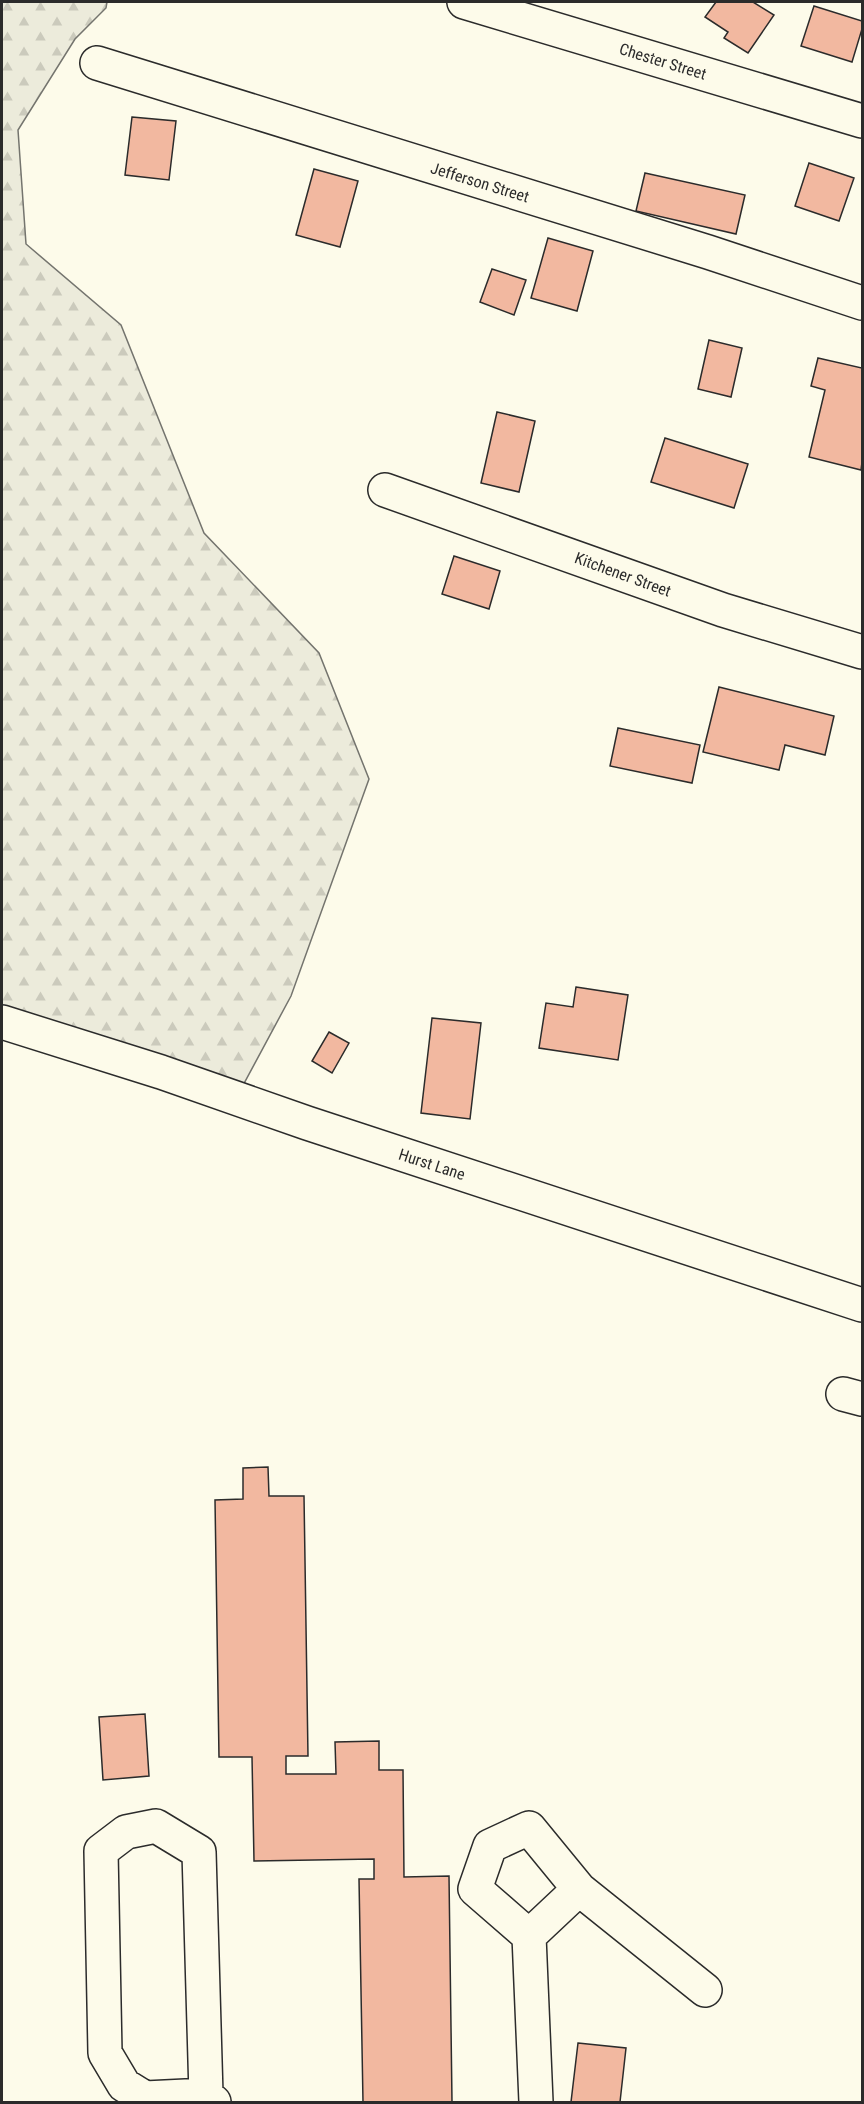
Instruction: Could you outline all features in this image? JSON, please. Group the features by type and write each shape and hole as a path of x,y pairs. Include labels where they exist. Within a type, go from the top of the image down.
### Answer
{"street":[{"name":"Chester Street","path":"464,2 862,121"},
{"name":"Jefferson Street","path":"97,63 696,249 862,303"},
{"name":"Kitchener Street","path":"385,490 723,610 862,652"},
{"name":"Hurst Lane","path":"2,1022 161,1071 319,1127 862,1305"},
{"path":"156,1826 199,1852 210,2099 145,2098 124,2085 105,2053 101,1851 126,1832 156,1826"},
{"path":"536,2103 529,1936 475,1889 490,1846 529,1828 579,1889 705,1990"},
{"path":"529,1936 579,1889"}],"green space":[{"path":"2,2 107,2 106,8 75,39 18,130 26,244 121,325 204,533 319,653 369,779 291,996 234,1102 2,1029"}],"building":[{"path":"716,2 753,2 774,15 748,53 724,38 728,32 705,17"},
{"path":"814,6 862,21 862,29 852,62 801,46"},
{"path":"132,117 176,121 169,180 125,175"},
{"path":"809,163 854,178 839,221 795,206"},
{"path":"314,169 358,181 340,247 296,235"},
{"path":"645,173 745,195 736,234 636,211"},
{"path":"548,238 593,251 577,311 531,298"},
{"path":"492,269 526,280 514,315 480,302"},
{"path":"709,340 742,348 731,397 698,389"},
{"path":"818,358 862,368 861,470 809,457 825,390 811,386"},
{"path":"497,412 535,421 519,492 481,483"},
{"path":"665,438 748,464 734,508 651,482"},
{"path":"454,556 500,571 489,609 442,594"},
{"path":"719,687 834,716 825,755 785,745 779,770 703,752"},
{"path":"618,728 700,745 692,783 610,766"},
{"path":"576,987 628,995 618,1060 539,1048 546,1003 573,1007"},
{"path":"432,1018 481,1023 470,1119 421,1113"},
{"path":"329,1032 349,1043 332,1073 312,1061"},
{"path":"268,1467 269,1496 304,1496 308,1756 286,1756 286,1774 336,1774 335,1742 379,1741 379,1770 403,1770 404,1877 449,1876 452,2102 363,2102 359,1879 374,1879 374,1859 254,1861 252,1757 219,1757 215,1500 243,1499 243,1468"},
{"path":"145,1714 149,1776 103,1780 99,1717"},
{"path":"578,2043 626,2048 620,2102 571,2102"}]}
